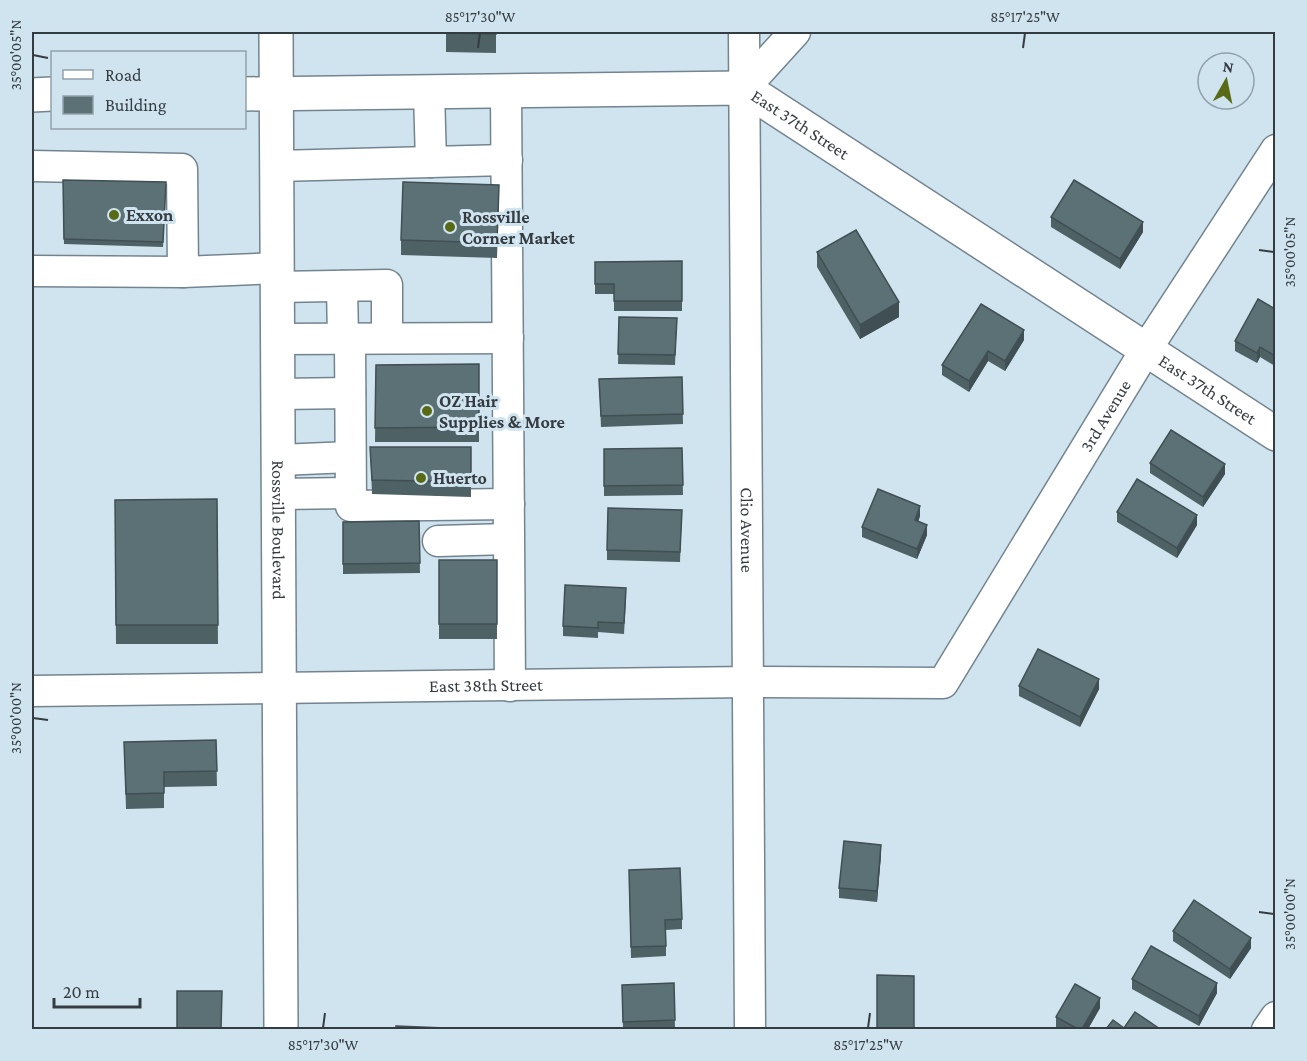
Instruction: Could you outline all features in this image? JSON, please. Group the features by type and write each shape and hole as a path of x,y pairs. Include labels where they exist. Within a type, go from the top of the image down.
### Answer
{"main road":[{"name":"Rossville Boulevard","path":"276,32 281,1029"},
{"name":"East 37th Street","path":"246,94 744,88 1275,434"},
{"path":"32,94 51,94"}],"street":[{"name":"Clio Avenue","path":"744,32 750,1029"},
{"path":"744,88 795,32"},
{"path":"507,91 510,686"},
{"path":"429,92 431,162"},
{"name":"3rd Avenue","path":"943,684 1145,351 1275,150"},
{"path":"277,166 507,160"},
{"path":"32,166 88,176 130,177 182,169 183,272"},
{"path":"32,271 93,258 135,258 183,272 278,278 342,286 387,285 387,338"},
{"path":"342,286 350,393 351,506 509,504"},
{"path":"278,339 508,338"},
{"path":"279,394 350,393"},
{"path":"279,460 350,457"},
{"path":"279,494 350,493"},
{"path":"438,541 508,539"},
{"name":"East 38th Street","path":"32,691 749,682 943,684"},
{"path":"1267,1029 1275,1017"}],"building":[{"path":"496,32 496,34 446,33"},
{"name":"Exxon","path":"63,180 166,182 163,242 64,239"},
{"path":"1074,180 1143,222 1120,259 1051,217"},
{"name":"Rossville Corner Market","path":"403,182 499,185 497,243 401,240"},
{"path":"856,230 899,302 860,325 817,252"},
{"path":"682,261 682,301 614,301 614,284 595,284 595,262"},
{"path":"1258,299 1275,309 1275,356 1260,347 1257,353 1235,341"},
{"path":"981,304 1024,330 1005,361 988,351 969,381 942,365"},
{"path":"619,317 677,318 675,355 618,354"},
{"name":"OZ Hair Supplies & More","path":"479,364 479,427 375,428 376,365"},
{"path":"682,377 683,414 601,416 599,379"},
{"path":"1171,430 1225,464 1203,497 1150,463"},
{"path":"370,447 471,447 471,482 372,480"},
{"path":"682,448 683,485 604,486 604,449"},
{"path":"1137,479 1197,515 1177,548 1117,512"},
{"path":"878,489 920,506 915,520 927,525 917,549 862,527"},
{"path":"217,499 218,625 116,625 115,500"},
{"path":"608,508 682,510 680,552 607,550"},
{"path":"419,521 420,563 343,564 343,522"},
{"path":"439,560 497,560 497,624 439,624"},
{"path":"565,585 626,588 624,623 598,622 598,628 563,626"},
{"path":"1038,649 1099,679 1080,717 1019,686"},
{"path":"216,740 217,771 164,772 164,793 126,794 124,742"},
{"path":"844,841 881,845 877,891 839,888"},
{"path":"680,868 682,919 665,920 666,946 631,947 629,870"},
{"path":"1194,900 1251,938 1230,969 1173,931"},
{"path":"1151,946 1217,983 1199,1016 1132,979"},
{"path":"877,975 914,976 914,1028 877,1028"},
{"path":"674,983 675,1020 623,1022 622,985"},
{"path":"1075,984 1100,998 1082,1029 1056,1017"},
{"path":"177,991 222,991 221,1029 177,1029"},
{"path":"1135,1012 1160,1029 1106,1029 1113,1020 1124,1028"},
{"path":"396,1026 470,1029 396,1029"},
{"path":"40,1028 177,1029 40,1029"}],"place":[{"name":"Exxon","path":"114,215"},
{"name":"Rossville Corner Market","path":"450,227"},
{"name":"OZ Hair Supplies & More","path":"427,411"},
{"name":"Huerto","path":"421,478"}]}
